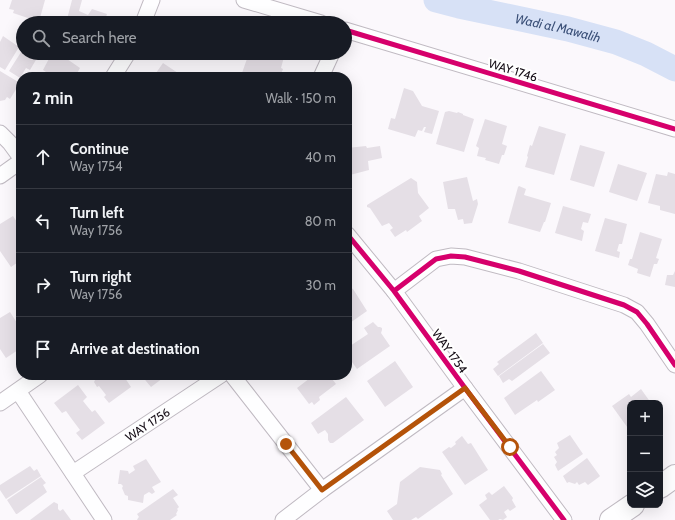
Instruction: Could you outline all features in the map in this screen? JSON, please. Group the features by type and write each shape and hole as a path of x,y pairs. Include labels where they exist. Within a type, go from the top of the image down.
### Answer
{"street":[{"path":"146,16 152,0"},
{"path":"244,0 298,16"},
{"name":"WAY 1746","path":"352,32 675,129"},
{"path":"116,72 124,60"},
{"path":"323,72 329,60"},
{"path":"0,133 16,151"},
{"path":"0,176 16,165"},
{"name":"WAY 1754","path":"352,240 394,291 564,520"},
{"path":"394,291 436,258 451,256 465,257 519,271 624,305 637,312 675,365"},
{"path":"0,403 33,380"},
{"name":"WAY 1756","path":"73,473 213,380"},
{"path":"236,380 322,490"},
{"path":"284,520 322,490 465,388"},
{"path":"18,391 104,520"},
{"path":"663,485 675,476"},
{"path":"611,520 629,508"}],"building":[{"path":"12,0 45,0 41,16 22,16 13,13 14,10 9,9"},
{"path":"72,0 82,0 79,11 88,15 92,9 107,14 106,16 68,16"},
{"path":"3,36 16,45 16,52 5,70 0,67 0,42"},
{"path":"16,60 36,60 30,70 26,68 24,72 16,72 16,75 9,71"},
{"path":"48,60 68,60 80,68 78,72 46,72 43,70"},
{"path":"247,60 283,60 281,68 283,69 282,72 242,72"},
{"path":"163,63 176,72 157,72"},
{"path":"0,71 16,81 16,89 10,99 7,97 5,100 0,101"},
{"path":"404,88 413,91 422,106 439,111 432,134 424,132 426,127 424,127 422,131 418,130 415,137 388,129 391,118 395,119"},
{"path":"445,112 458,112 474,119 464,152 436,144"},
{"path":"485,119 507,126 502,144 507,146 499,164 477,156 479,148 476,146"},
{"path":"539,126 566,134 554,175 525,167 530,145 532,146"},
{"path":"580,145 605,152 594,187 570,180"},
{"path":"366,146 367,148 380,146 382,158 368,161 369,170 352,174 352,147"},
{"path":"618,164 647,173 637,201 609,192"},
{"path":"668,172 675,174 675,214 660,210 660,206 648,203 656,174 667,176"},
{"path":"467,177 473,201 477,199 478,204 472,223 464,224 463,219 458,220 455,209 448,209 443,182"},
{"path":"411,178 417,182 418,193 429,208 419,216 422,221 407,232 406,230 395,237 390,230 393,228 389,223 382,226 367,205"},
{"path":"519,186 526,189 524,195 551,203 540,232 508,223"},
{"path":"563,206 591,214 588,223 583,222 581,229 584,231 582,241 555,233"},
{"path":"13,216 16,220 16,264 11,267 0,251 0,224"},
{"path":"605,218 627,224 622,244 619,244 617,251 620,252 619,258 595,251"},
{"path":"640,232 662,239 656,258 659,259 657,264 654,264 650,277 637,273 638,269 628,265 630,259 632,259"},
{"path":"675,271 675,287 665,285 667,275 673,275"},
{"path":"352,288 353,289 367,311 352,322"},
{"path":"10,312 16,321 16,351 6,358 0,349 0,318"},
{"path":"373,322 378,327 382,328 381,333 390,346 357,369 352,362 352,345 368,334 364,328"},
{"path":"536,333 543,343 498,376 493,369 499,364 497,362"},
{"path":"543,344 550,353 512,381 509,379 503,383 499,376"},
{"path":"395,361 413,387 385,407 367,381"},
{"path":"541,371 555,390 515,415 504,398"},
{"path":"95,380 126,380 131,387 109,403 104,397 106,395 94,382"},
{"path":"145,380 160,380 151,387"},
{"path":"307,380 333,380 336,384 319,397 320,400 314,405 312,402 309,404 297,388"},
{"path":"78,385 87,397 83,401 92,412 95,410 105,423 82,440 76,433 80,430 66,411 62,413 54,403"},
{"path":"641,389 649,400 627,400 627,427 612,406 629,394 631,397"},
{"path":"346,397 364,420 333,443 330,443 328,440 328,434 325,430 318,434 311,423"},
{"path":"570,435 583,454 558,471 555,465 557,462 554,457 557,455 555,452 559,448 557,443"},
{"path":"462,436 468,444 471,443 488,470 465,485 442,452 456,444 455,442"},
{"path":"587,458 600,476 588,485 585,482 579,485 577,482 575,484 569,482 567,483 563,476"},
{"path":"146,459 161,482 152,487 155,492 152,494 149,492 144,495 143,503 128,500 128,496 125,495 122,488 123,486 118,484 120,470 128,471 129,474 135,470 133,466"},
{"path":"30,466 34,471 37,469 41,476 6,499 0,490 0,485"},
{"path":"420,467 440,470 441,475 453,494 418,519 416,517 411,520 393,520 387,511 397,504 400,482"},
{"path":"41,477 46,483 43,485 47,492 16,514 7,500"},
{"path":"504,486 513,498 512,500 516,507 510,511 508,509 504,512 507,517 503,520 490,520 479,505 487,499 485,495 489,492 492,495"},
{"path":"173,489 178,495 173,498 179,507 177,509 177,515 170,520 137,520 139,517 137,514"},
{"path":"54,502 58,504 58,509 60,511 63,509 71,520 30,520"}],"waterway":[{"name":"Wadi al Mawalih","path":"436,0 568,29 616,42 646,54 675,69"}],"cycle path":[{"path":"352,32 675,129"},
{"path":"352,240 394,291 564,520"},
{"path":"394,291 436,259 451,256 465,257 519,271 624,305 637,312 675,365"}],"route":[{"path":"286,444 322,490 465,388 510,447"}]}
